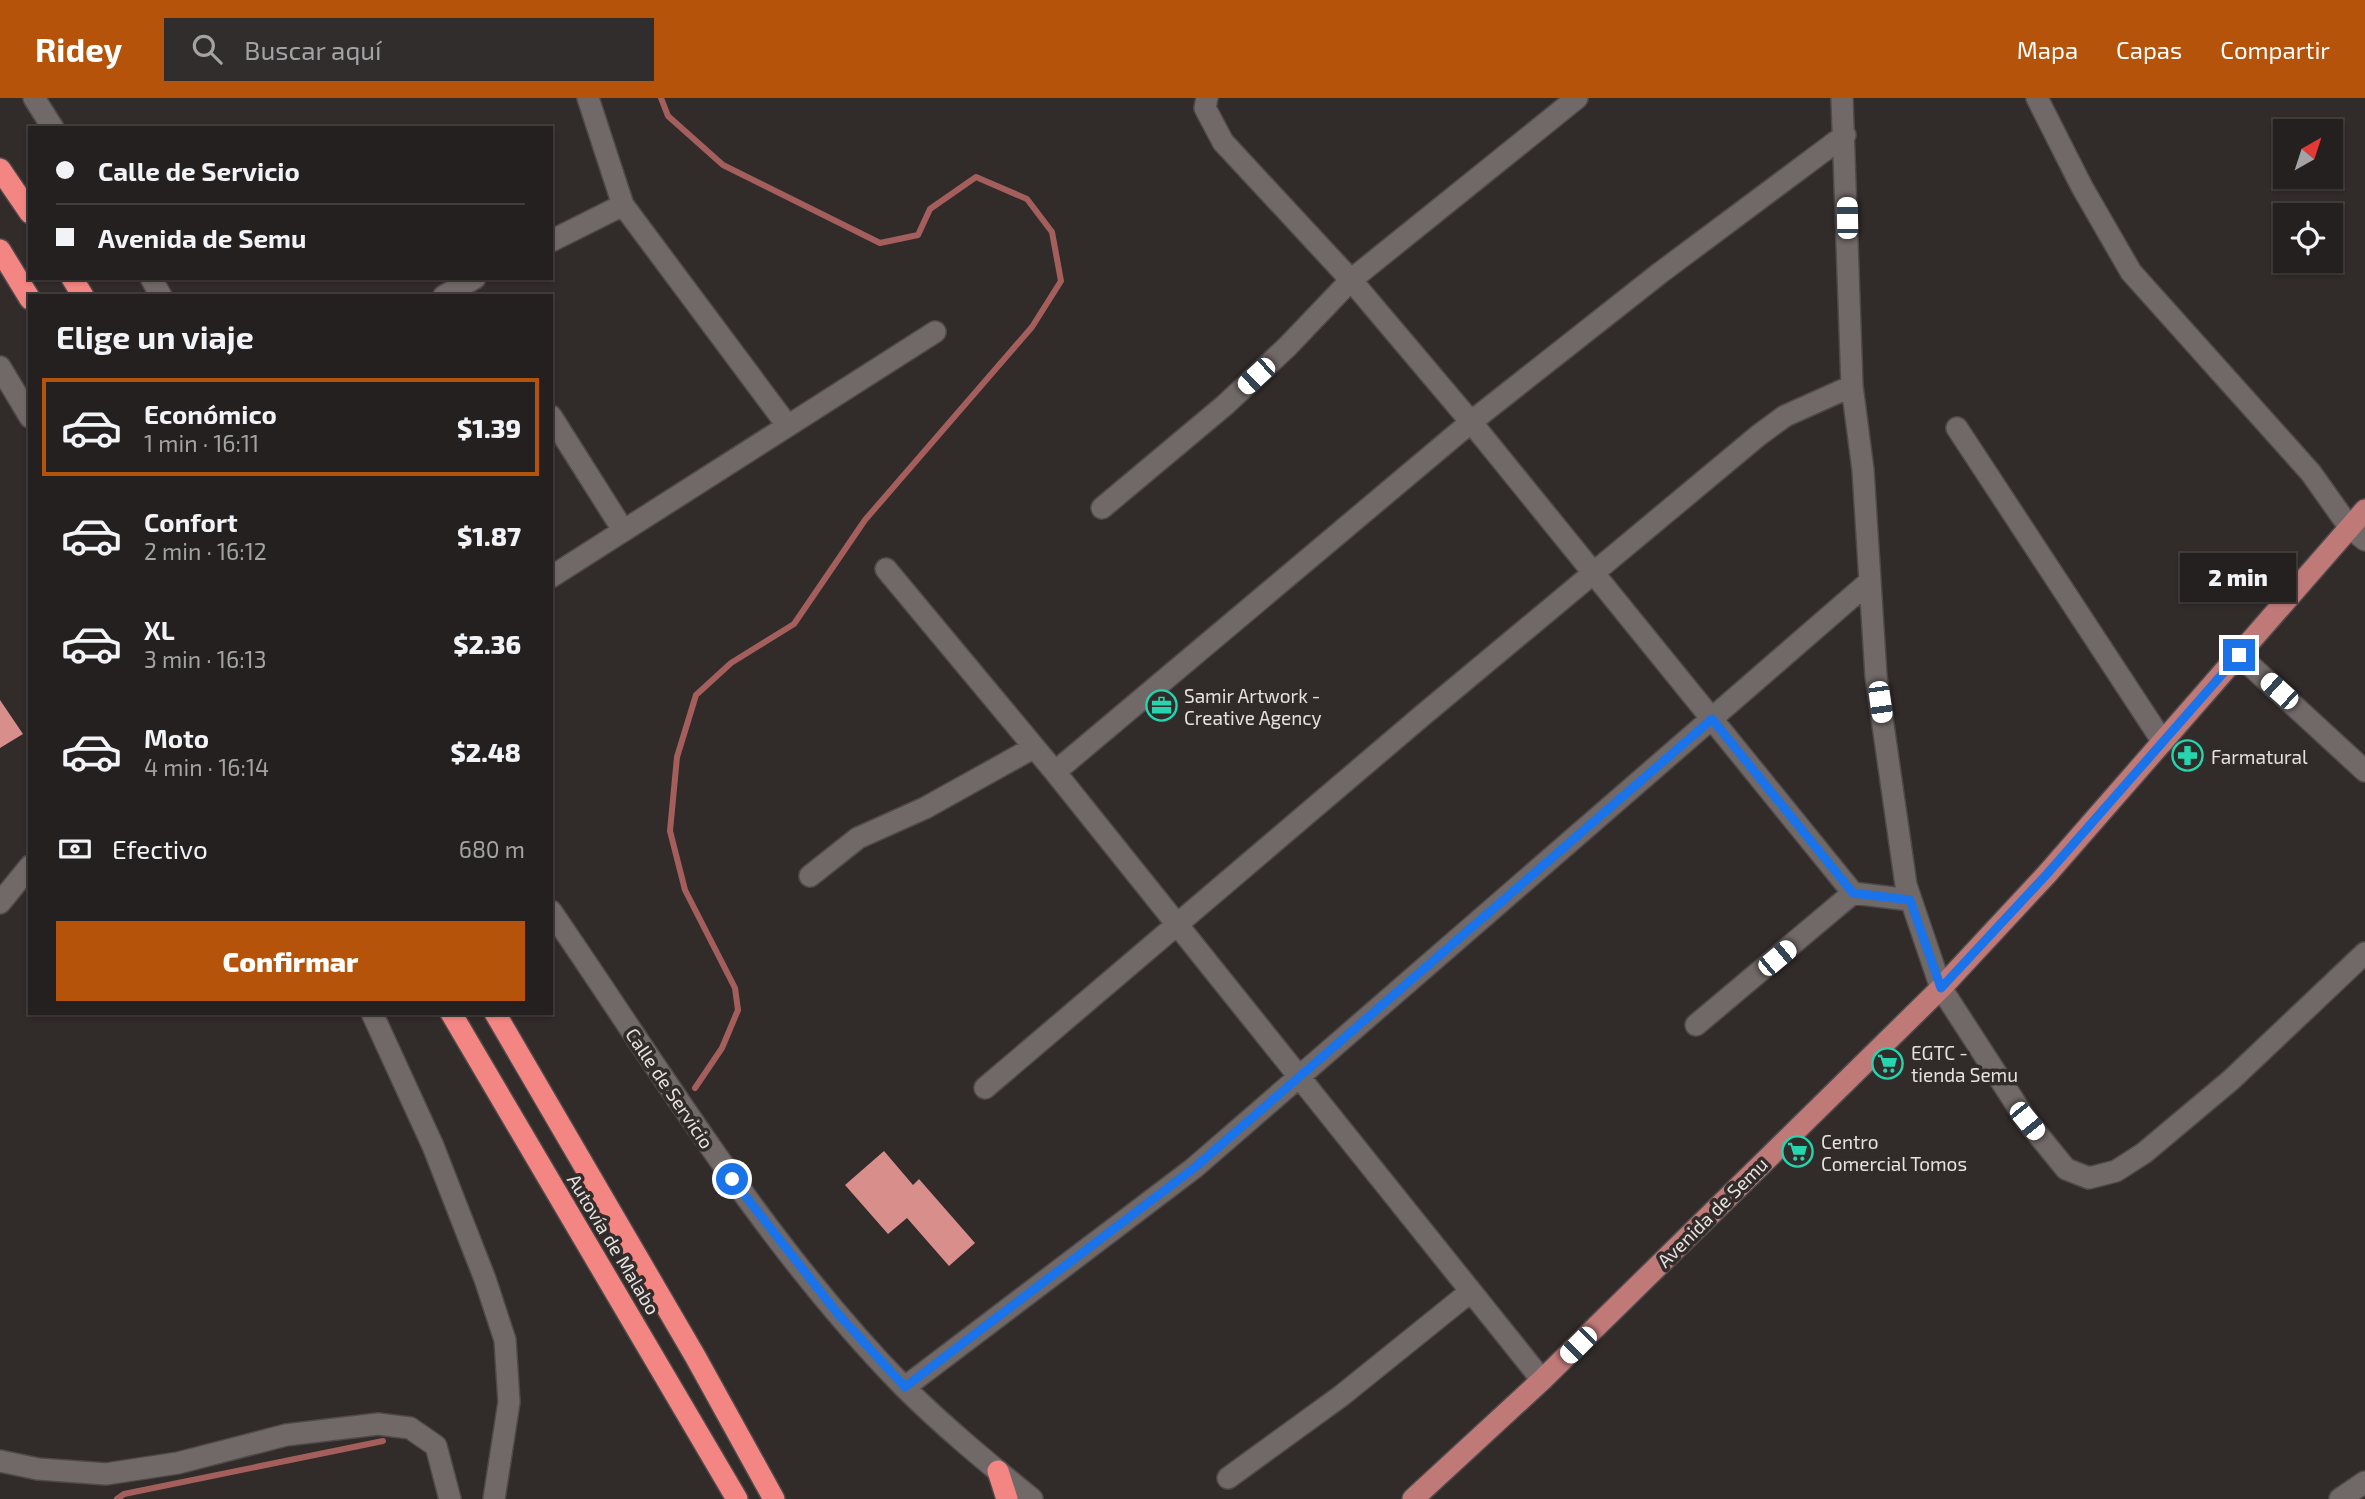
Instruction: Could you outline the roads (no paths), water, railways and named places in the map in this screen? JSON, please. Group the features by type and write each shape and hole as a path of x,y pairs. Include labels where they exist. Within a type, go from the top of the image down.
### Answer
{"highway":[{"path":"0,169 28,210"},
{"path":"0,250 28,296"},
{"name":"Autovía de Malabo","path":"452,1015 737,1499"},
{"name":"Autovía de Malabo","path":"496,1015 695,1356 774,1499"},
{"path":"998,1471 1007,1499"}],"main road":[{"name":"Avenida de Semu","path":"1413,1499 1542,1380 1941,988 2239,655 2358,534 2365,510"}],"street":[{"path":"34,98 52,126"},
{"path":"588,98 623,205 787,425"},
{"path":"1207,98 1205,108 1223,142 1351,280 1471,422 1595,571 1853,893 1910,900"},
{"path":"1102,508 1225,405 1287,347 1351,280 1577,98"},
{"path":"1842,98 1852,386 1863,471 1876,676 1910,900 1941,988 2027,1121 2066,1169 2089,1178 2116,1171 2144,1153 2231,1080 2365,953"},
{"path":"2038,98 2082,187 2131,272 2311,473 2358,534"},
{"path":"1055,772 1471,422 1660,273 1845,135"},
{"path":"553,240 623,205"},
{"path":"448,294 471,284"},
{"path":"553,577 935,332"},
{"path":"0,367 28,414"},
{"path":"985,1088 1759,435 1785,416 1852,386"},
{"path":"553,419 623,530"},
{"path":"1957,428 2163,742"},
{"path":"886,569 1055,772 1542,1380"},
{"path":"905,1387 1183,1177 1869,582"},
{"path":"2239,655 2365,771"},
{"path":"810,876 858,838 925,808 1033,748"},
{"path":"0,903 28,868"},
{"path":"1696,1025 1853,893"},
{"name":"Calle de Servicio","path":"553,914 732,1179 830,1304 905,1387 1032,1499"},
{"path":"373,1015 438,1158 485,1279 505,1340 509,1402 494,1499"},
{"path":"1228,1478 1341,1396 1470,1292"},
{"path":"0,1461 38,1469 106,1474 178,1462 286,1435 378,1424 410,1428 436,1446 450,1499"},
{"path":"2340,1499 2365,1482"}],"waterway":[{"path":"661,98 668,116 723,165 880,243 918,235 930,209 976,177 1027,199 1052,232 1061,281 1032,327 865,520 794,624 731,663 696,695 677,757 670,831 685,890 735,988 738,1010 722,1048 695,1088"},
{"path":"117,1499 124,1494 383,1441"}],"place":[{"name":"Samir Artwork - Creative Agency","path":"1161,706"},
{"name":"Farmatural","path":"2188,756"},
{"name":"EGTC - tienda Semu","path":"1888,1063"},
{"name":"Centro Comercial Tomos","path":"1798,1152"}]}
